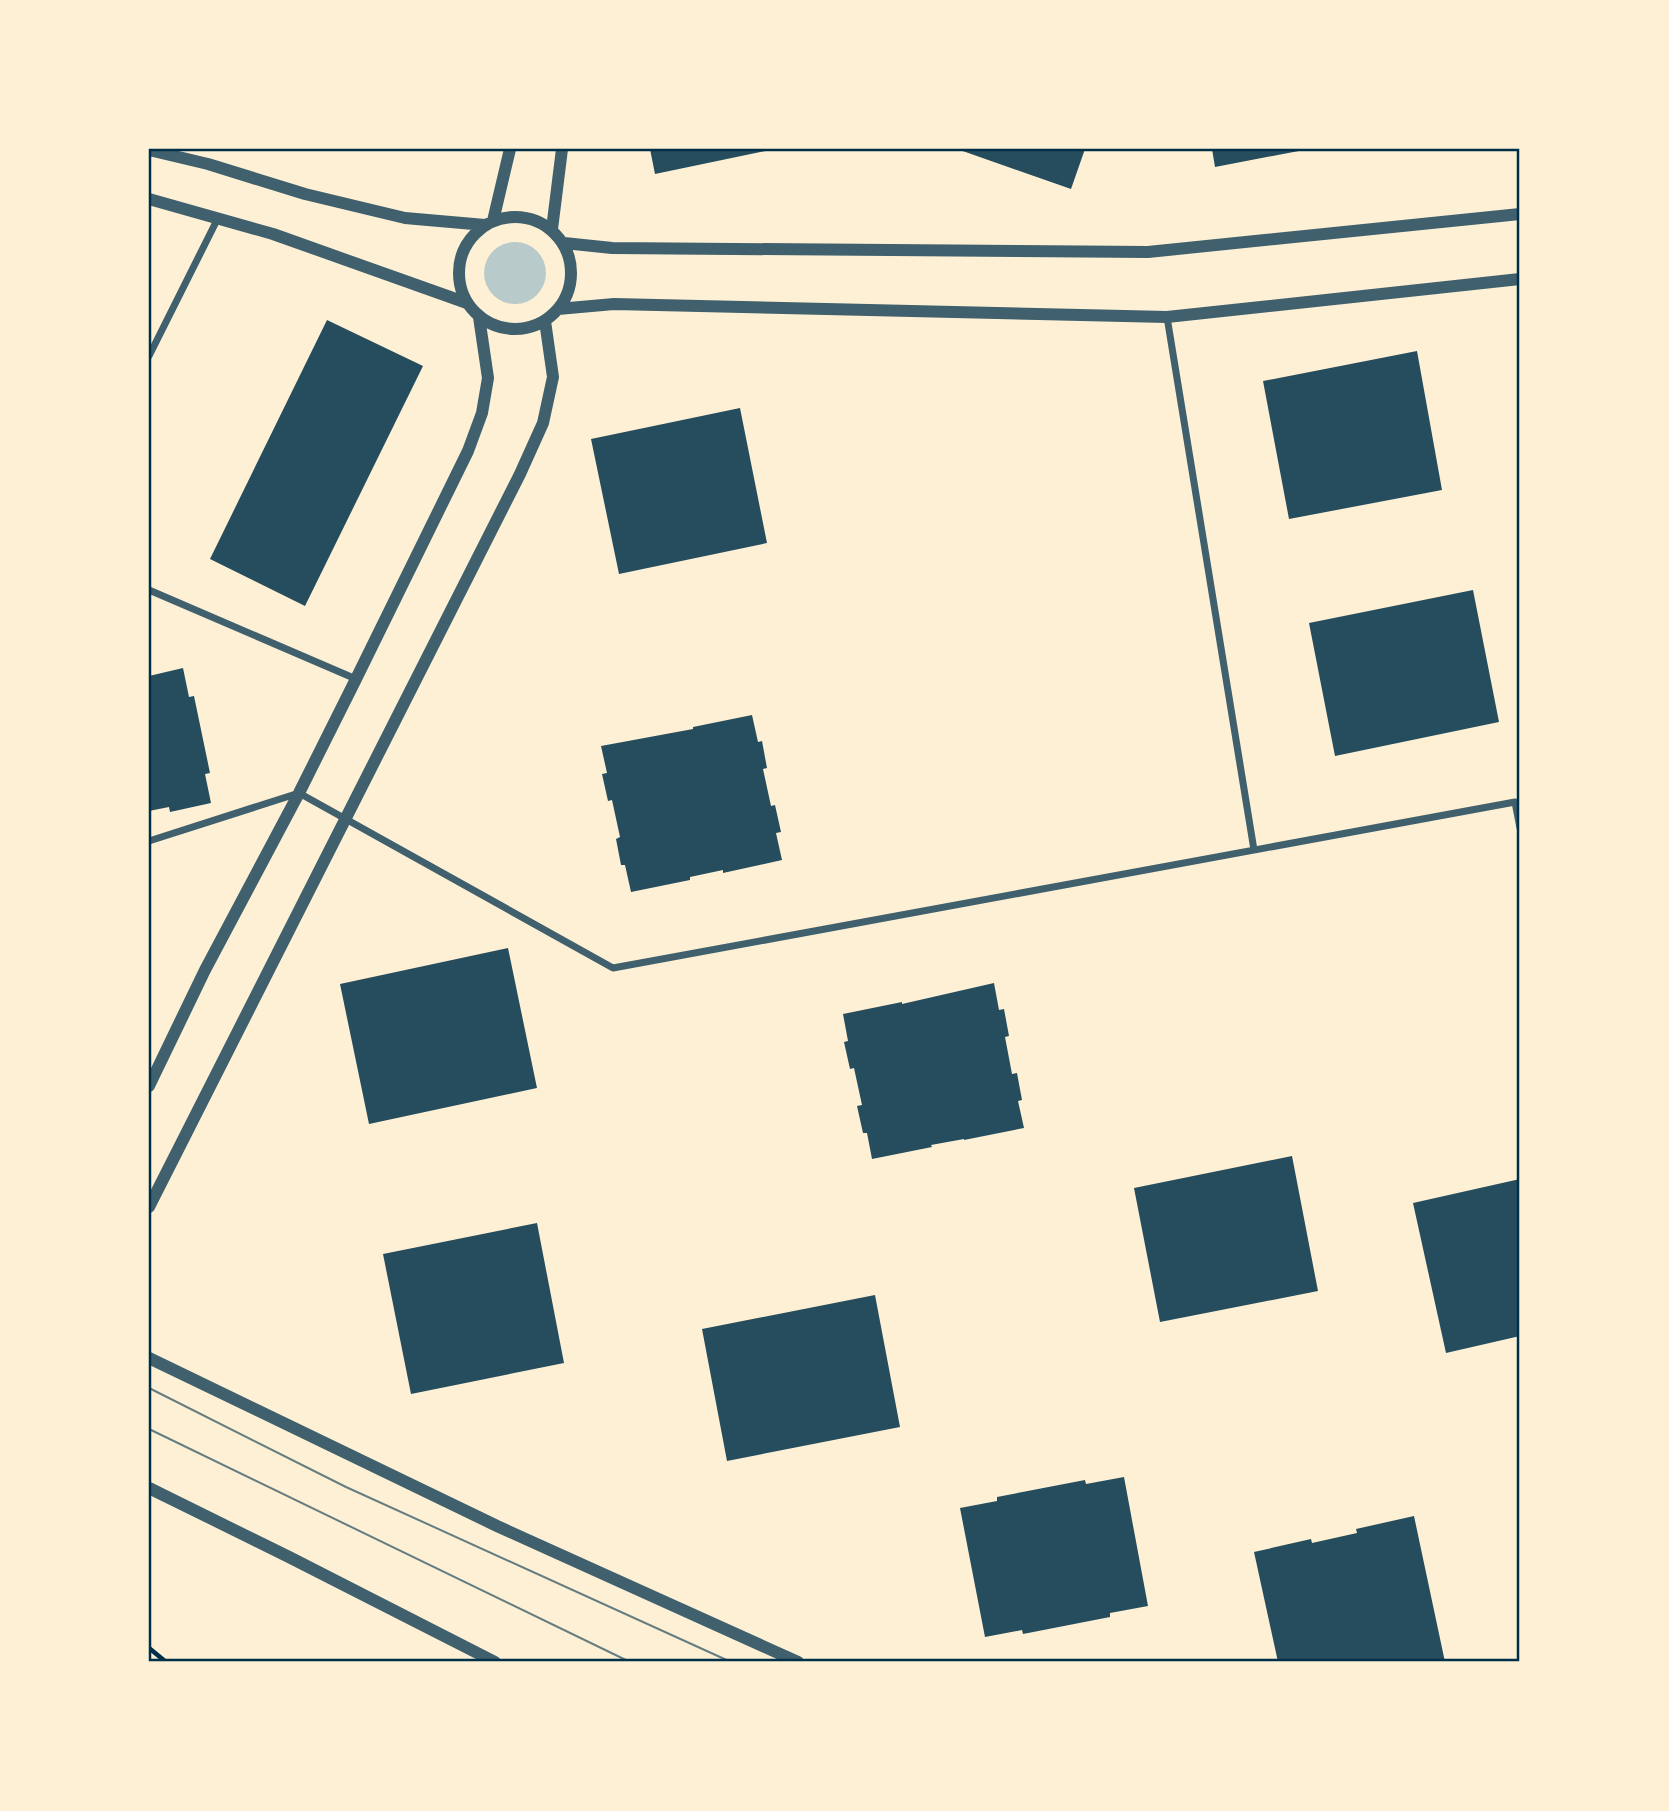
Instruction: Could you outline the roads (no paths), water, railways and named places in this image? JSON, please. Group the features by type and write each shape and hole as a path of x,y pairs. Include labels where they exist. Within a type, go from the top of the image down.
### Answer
{"street":[{"path":"489,223 510,149"},
{"path":"552,229 562,149"},
{"path":"149,150 208,164 305,194 405,218 489,223"},
{"path":"149,199 273,234 467,303"},
{"path":"564,243 612,248 1148,252 1520,214"},
{"path":"519,216 537,220 552,229 564,243 571,259 572,277 568,294 558,309 545,321 528,328 494,326 479,317 467,303 460,287 458,269 463,251 472,236 502,217 519,216"},
{"path":"149,356 218,218"},
{"path":"558,309 614,304 1167,317 1520,279"},
{"path":"149,1086 205,970 299,793 468,451 482,413 488,378 479,317"},
{"path":"1167,317 1254,850"},
{"path":"149,1207 514,486 543,423 553,377 545,321"},
{"path":"149,590 356,679"},
{"path":"149,841 299,793 613,968 1515,802 1520,828"},
{"path":"149,1358 497,1526 798,1662"},
{"path":"149,1488 495,1662"}],"tram line":[{"path":"149,1388 346,1487 731,1662"},
{"path":"149,1429 630,1662"}]}
